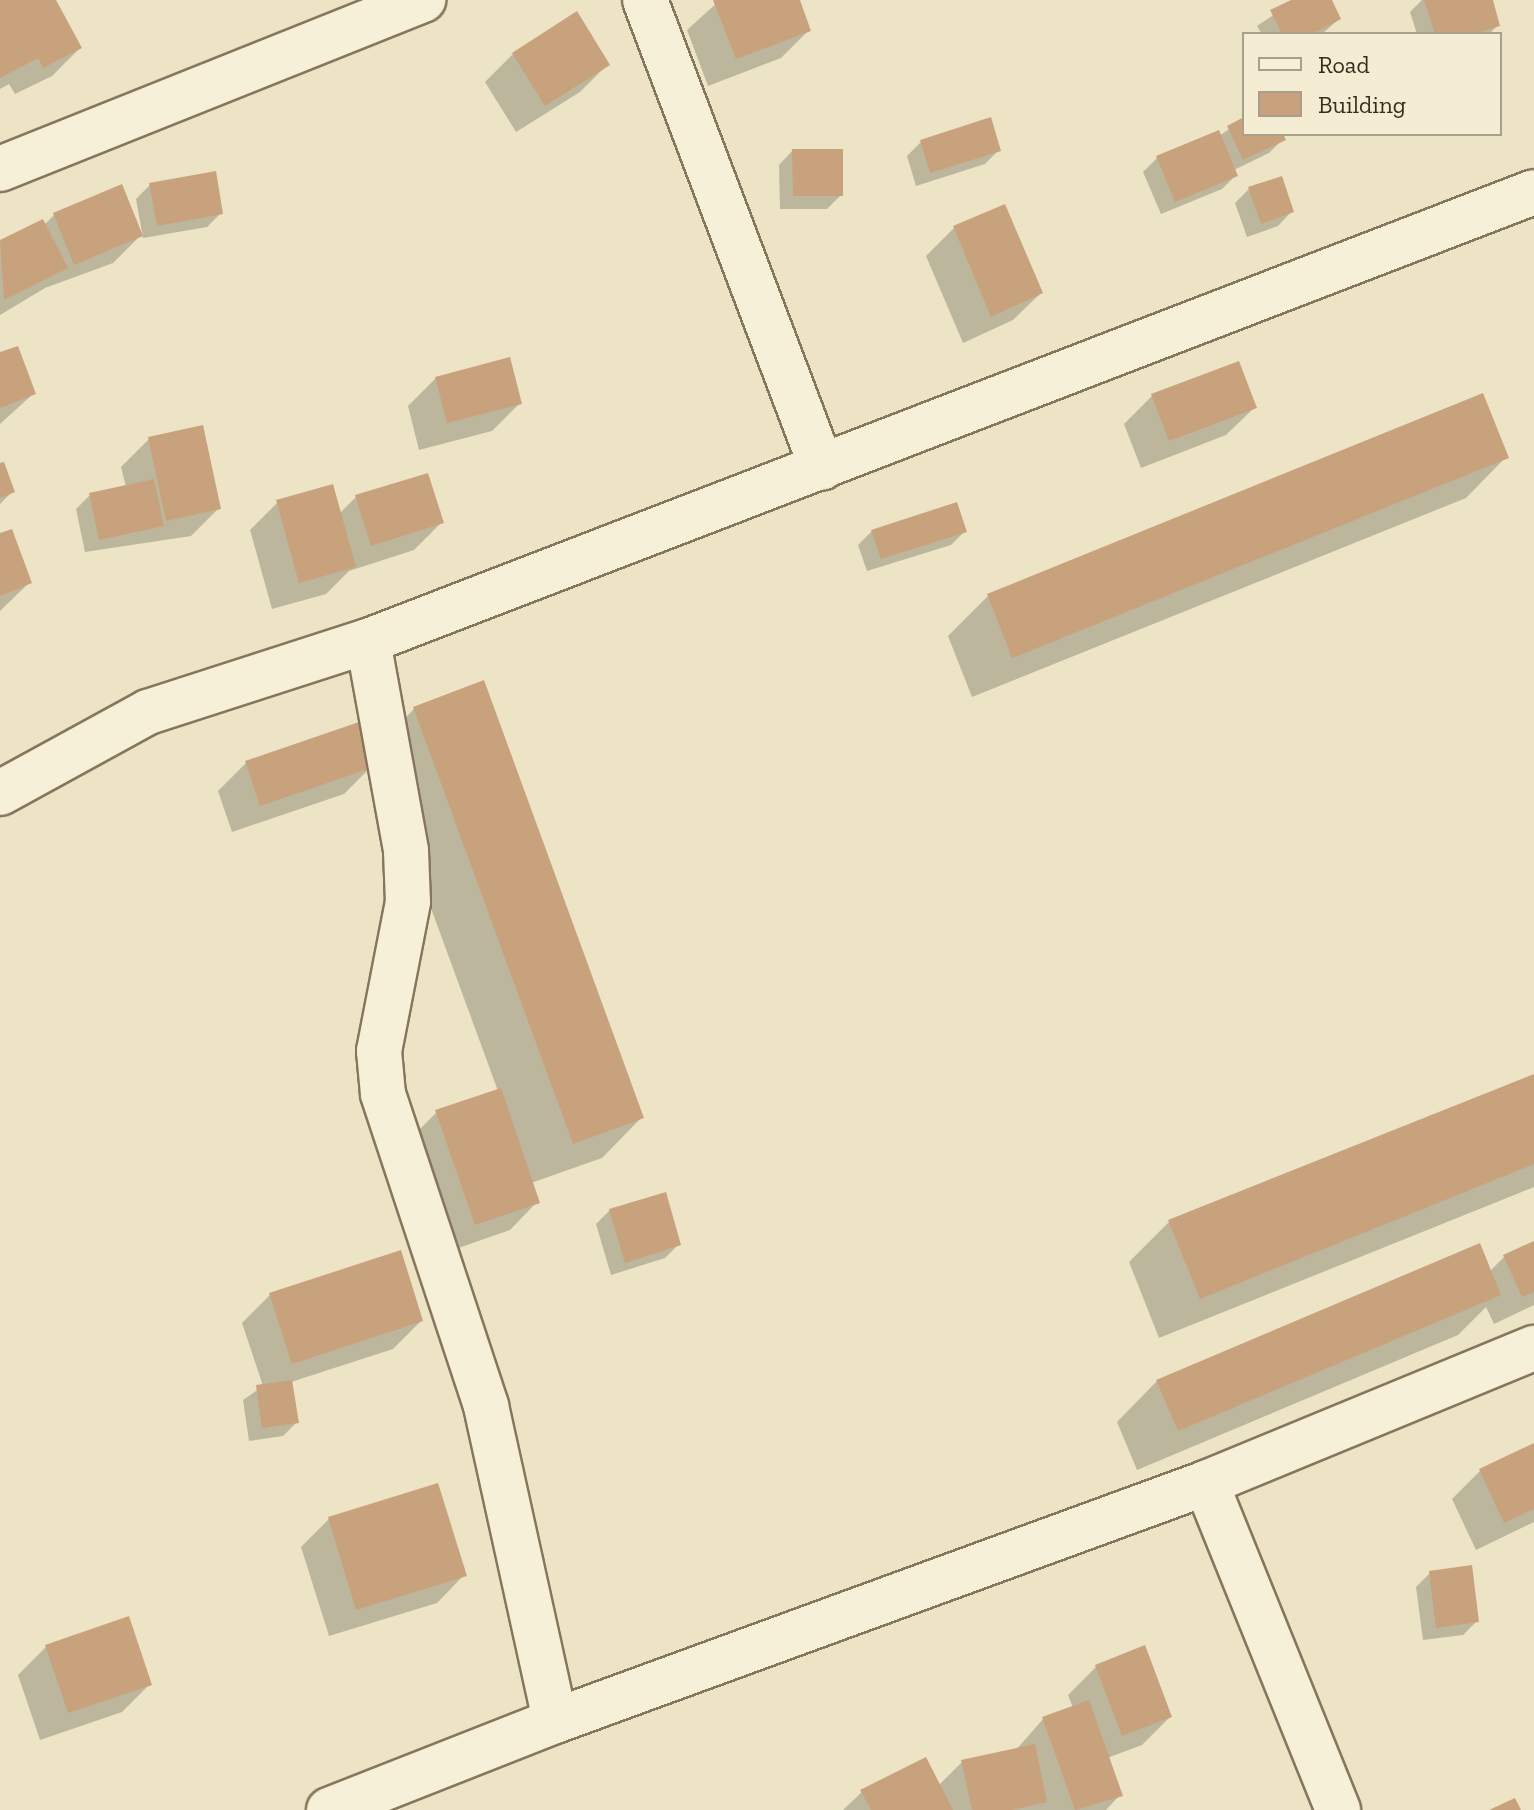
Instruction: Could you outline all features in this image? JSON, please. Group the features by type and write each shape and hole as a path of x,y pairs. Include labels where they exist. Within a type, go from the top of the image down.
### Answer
{"street":[{"path":"0,169 423,0"},
{"path":"645,0 822,468"},
{"path":"0,793 148,712 368,641 1534,192"},
{"path":"368,641 406,851 408,889 379,1051 383,1094 486,1406 555,1721"},
{"path":"329,1810 555,1721 1206,1483 1534,1348"},
{"path":"1206,1483 1338,1810"}],"building":[{"path":"0,0 56,0 82,48 43,68 38,58 0,78"},
{"path":"713,0 800,0 811,31 736,59"},
{"path":"1291,0 1332,0 1341,19 1316,32 1281,32 1270,10"},
{"path":"1424,0 1493,0 1500,26 1480,32 1434,32"},
{"path":"577,11 610,65 545,106 512,53"},
{"path":"991,117 1001,151 930,173 920,140"},
{"path":"1242,118 1242,136 1284,136 1286,140 1243,160 1227,126"},
{"path":"1219,130 1238,176 1175,202 1156,156"},
{"path":"792,149 843,149 843,196 793,196"},
{"path":"216,171 223,214 157,226 149,183"},
{"path":"1282,176 1294,212 1261,224 1248,187"},
{"path":"122,184 143,236 74,265 53,213"},
{"path":"1005,204 1043,293 991,317 953,226"},
{"path":"43,219 68,268 4,300 0,240"},
{"path":"18,346 36,394 0,408 0,352"},
{"path":"510,357 522,404 447,423 435,377"},
{"path":"1239,361 1257,408 1169,441 1151,394"},
{"path":"1483,393 1509,458 1012,658 987,594"},
{"path":"203,425 221,509 166,521 148,437"},
{"path":"4,462 15,492 0,498 0,463"},
{"path":"428,473 444,523 371,546 355,495"},
{"path":"154,479 164,526 99,540 89,493"},
{"path":"333,484 356,567 299,583 276,500"},
{"path":"957,502 967,532 881,559 871,530"},
{"path":"12,529 32,583 0,596 0,533"},
{"path":"484,680 644,1118 573,1144 413,707"},
{"path":"359,722 374,767 260,806 245,761"},
{"path":"1534,1074 1534,1164 1200,1299 1168,1220"},
{"path":"501,1088 540,1203 475,1225 435,1110"},
{"path":"666,1192 681,1245 625,1263 609,1209"},
{"path":"1534,1241 1534,1292 1522,1297 1503,1255"},
{"path":"1480,1243 1501,1295 1178,1431 1156,1380"},
{"path":"401,1250 423,1321 292,1364 269,1293"},
{"path":"292,1380 299,1423 262,1428 256,1385"},
{"path":"1534,1443 1534,1509 1504,1523 1479,1469"},
{"path":"438,1483 467,1576 356,1610 328,1517"},
{"path":"1472,1565 1479,1622 1436,1628 1429,1571"},
{"path":"129,1616 152,1685 68,1713 45,1645"},
{"path":"1145,1645 1172,1717 1122,1736 1095,1665"},
{"path":"1089,1700 1123,1796 1075,1810 1042,1717"},
{"path":"1035,1744 1047,1802 1012,1810 972,1810 961,1760"},
{"path":"926,1757 953,1810 871,1810 860,1790"},
{"path":"1515,1798 1521,1810 1489,1810"}]}
